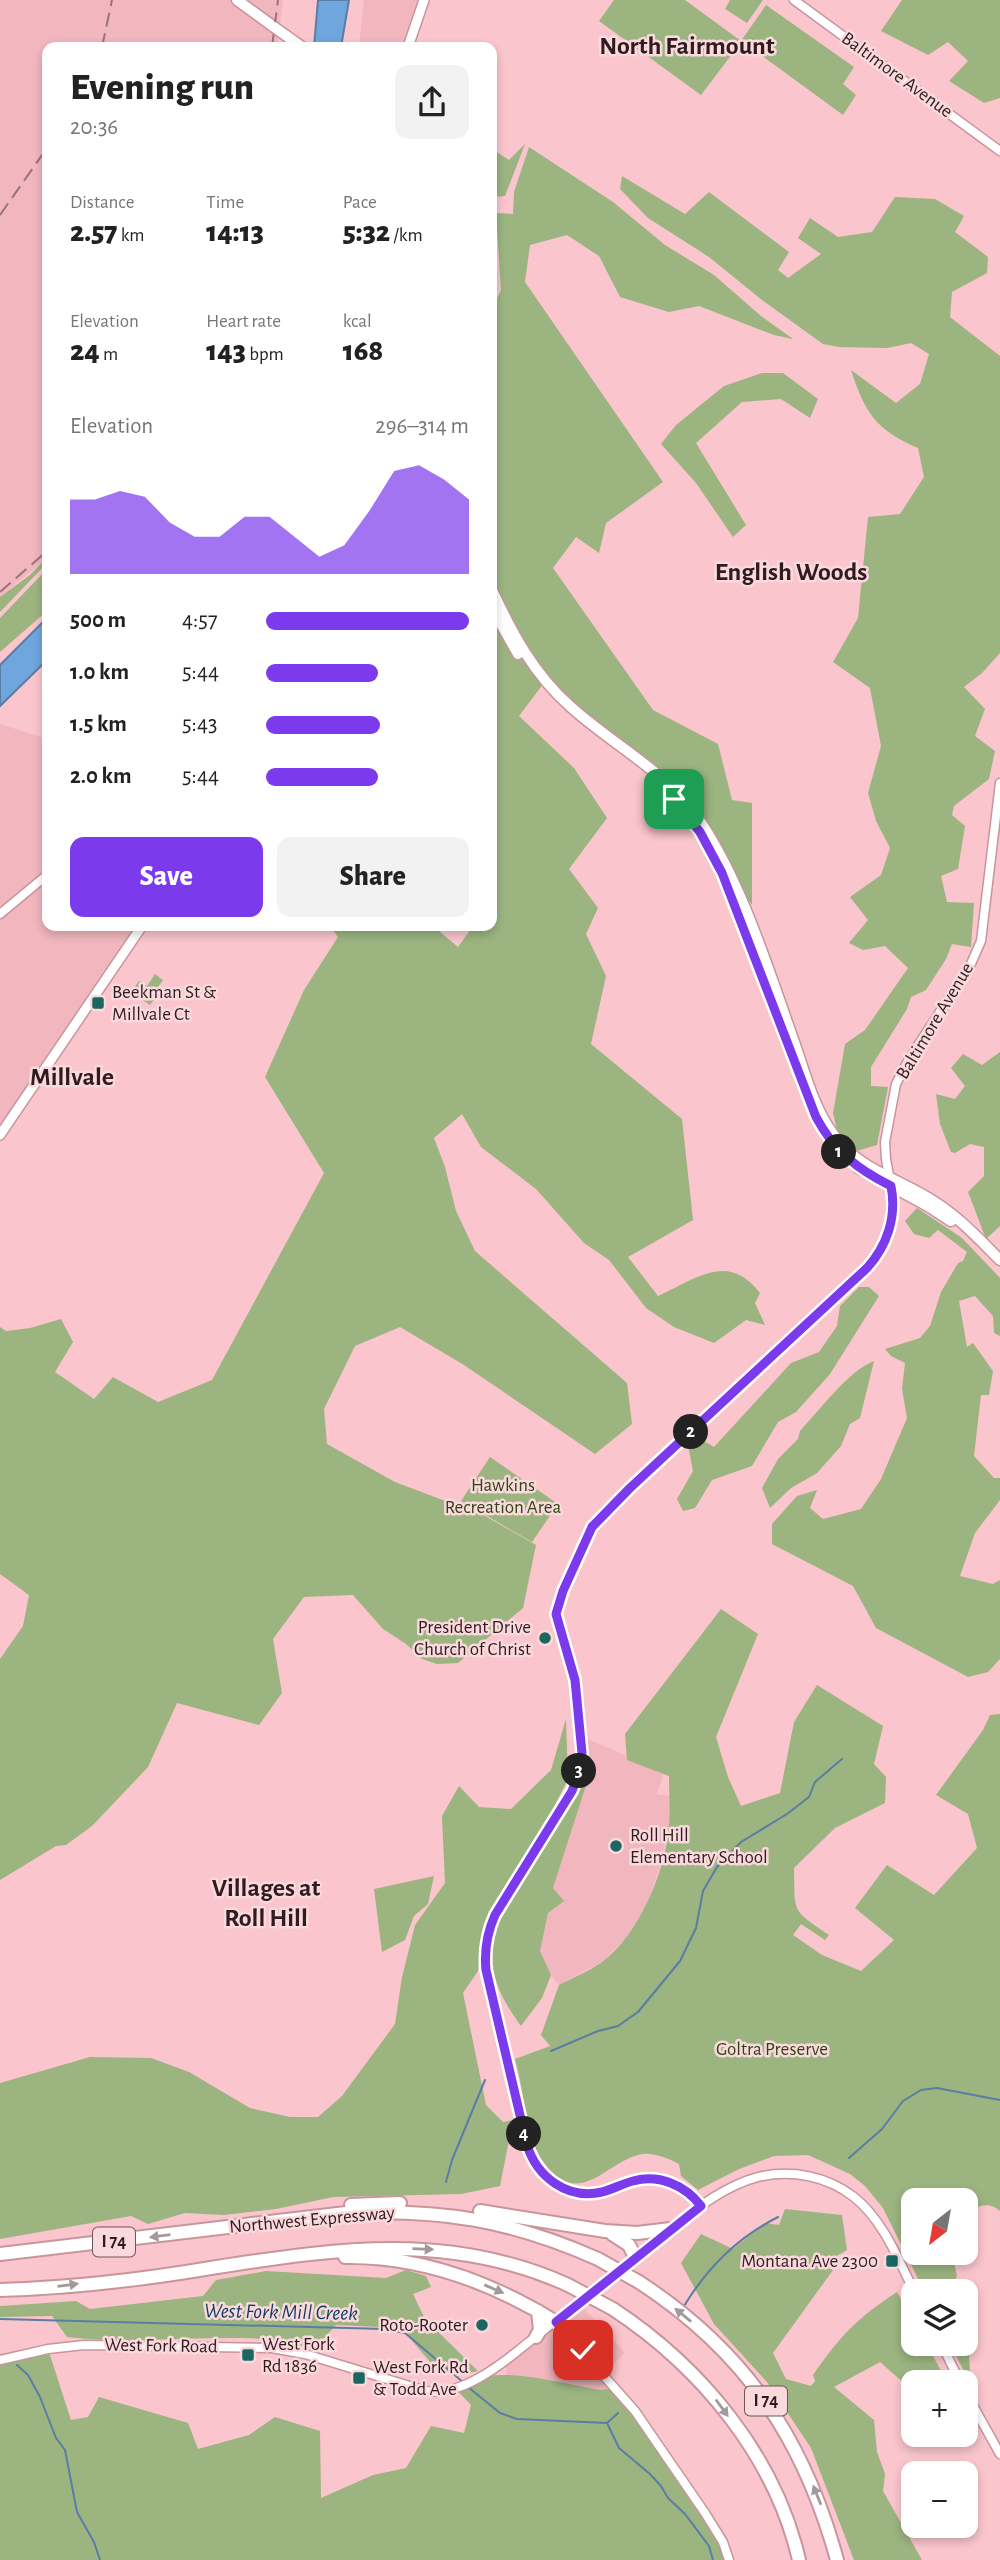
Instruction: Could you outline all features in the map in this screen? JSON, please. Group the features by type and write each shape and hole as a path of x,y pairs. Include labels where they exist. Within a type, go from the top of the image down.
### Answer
{"highway":[{"path":"228,2228 256,2219 377,2202 478,2210 605,2231 637,2233 671,2229"},
{"name":"Northwest Expressway","path":"0,2254 346,2213 389,2211 445,2214 520,2228 598,2259 639,2282 709,2336 737,2366 778,2418 808,2474 827,2523 837,2560"},
{"path":"605,2231 625,2242 635,2257"},
{"name":"Northwest Expressway","path":"0,2290 54,2287 366,2248 429,2249 504,2262 541,2273 614,2309 641,2327 702,2382 728,2415 773,2489 799,2560"},
{"path":"257,2260 351,2257 428,2267 484,2284 556,2322"},
{"path":"536,2337 540,2330 538,2311"}],"main road":[{"path":"237,0 295,42"},
{"path":"410,42 424,0"},
{"path":"497,600 523,650 555,692 585,719 651,768 694,813 720,855 763,954 824,1121 836,1140 856,1159 957,1226 1000,1268"},
{"path":"497,614 516,650 552,697 585,726 652,776 700,832 722,873 816,1117 829,1139 844,1157 868,1175 890,1182 946,1209 1000,1261"},
{"path":"0,1135 139,931"}],"street":[{"name":"Baltimore Avenue","path":"794,0 1000,151"},
{"name":"Baltimore Avenue","path":"701,2206 688,2193 661,2180 636,2180 605,2191 585,2194 555,2184 540,2171 530,2155 523,2131 486,1970 486,1943 495,1915 572,1791 578,1775 582,1753 577,1692 556,1614 563,1591 592,1527 880,1253 887,1237 893,1206 886,1142 896,1084 909,1059 970,965 981,941 1000,783"},
{"path":"0,914 42,879"},
{"path":"893,1206 909,1195"},
{"name":"West Fork Road","path":"0,2360 48,2349 84,2345 272,2348 305,2354 426,2391 439,2392 482,2377 717,2195 758,2178 792,2174 829,2182 855,2198 870,2213 908,2279"},
{"path":"556,2322 614,2384 635,2411 705,2513 723,2542 729,2560"},
{"path":"978,2415 1000,2454"}],"shaded area":[{"path":"0,0 283,0 278,42 42,42 42,562 0,597"},
{"path":"364,0 424,0 410,42 360,42"},
{"path":"0,724 42,737 42,931 139,931 0,1135"},
{"name":"Roll Hill Elementary School","path":"581,1736 664,1772 657,1794 669,1796 669,1827 660,1866 645,1910 625,1939 603,1961 559,1985 548,1971 540,1951 553,1888 590,1773 581,1763"},
{"path":"579,2303 625,2353 604,2373 614,2384 609,2389 600,2390 506,2376 507,2360"}],"green space":[{"path":"614,0 685,0 741,41 766,5 854,67 843,84 856,95 843,115 742,41 701,95 599,21"},
{"path":"730,0 763,0 747,23 725,9"},
{"path":"902,0 1000,0 1000,98 984,103 949,81 968,61 948,42 928,55 881,31"},
{"path":"525,144 505,196 497,197 497,152 509,160"},
{"path":"529,147 613,202 665,245 714,275 761,316 793,339 774,335 699,306 669,312 620,297 599,256 567,235 530,245 525,282 663,482 606,523 599,553 576,537 553,568 653,710 718,744 732,800 752,803 752,905 743,893 732,866 710,828 680,788 661,769 573,703 549,676 519,716 574,768 607,818 569,869 598,908 586,934 606,976 591,1044 682,1119 693,1220 628,1257 658,1296 711,1272 736,1273 748,1280 760,1293 755,1303 765,1325 746,1320 714,1343 674,1327 646,1308 609,1260 584,1243 536,1189 481,1147 462,1114 434,1138 445,1167 456,1211 475,1251 627,1383 632,1424 595,1454 464,1365 400,1327 355,1346 324,1409 327,1444 395,1482 485,1516 536,1545 523,1608 458,1663 437,1664 422,1659 406,1644 383,1629 353,1595 304,1597 273,1639 282,1693 259,1725 177,1703 148,1767 92,1826 66,1845 56,1846 0,1880 0,1659 23,1626 29,1595 0,1574 0,1327 6,1331 30,1328 61,1319 73,1342 55,1372 94,1399 113,1377 158,1402 212,1380 324,1173 265,1077 304,990 338,937 334,931 439,931 458,947 469,931 497,931 497,298 501,290 497,213 513,214 514,192"},
{"path":"622,176 685,214 709,192 789,252 778,270 788,278 821,254 798,238 810,218 838,237 872,232 895,197 935,199 964,216 955,232 988,257 987,273 952,292 950,317 1000,356 1000,653 982,673 964,687 985,709 975,736 995,751 989,779 954,806 952,815 965,826 958,869 941,876 947,902 974,903 971,947 952,944 946,959 926,990 911,997 907,1009 871,1067 871,1086 888,1087 877,1145 857,1151 839,1139 833,1113 845,1044 865,1030 908,968 885,946 863,950 849,943 868,920 850,897 881,875 890,848 876,821 868,793 881,746 870,688 833,662 858,618 868,517 900,514 924,477 918,448 892,434 874,418 861,398 851,370 896,403 920,384 929,354 911,343 887,348 823,344 709,257 648,218 620,189"},
{"path":"762,373 783,373 818,399 810,418 781,399 742,402 696,443 746,525 733,537 696,483 661,444 676,425 724,386"},
{"path":"42,562 42,568 0,612 0,597 30,575"},
{"path":"42,574 42,615 0,652 0,618"},
{"path":"155,974 163,980 158,987 161,990 150,1005 131,992 139,981 147,986"},
{"path":"1000,1052 1000,1226 986,1239 968,1192 984,1176 984,1147 970,1144 955,1153 951,1152 940,1124 936,1094 955,1099 965,1086 951,1068 963,1054 982,1065"},
{"path":"917,1208 962,1238 1000,1278 1000,1336 994,1333 993,1316 975,1296 959,1301 967,1347 973,1343 993,1371 989,1395 981,1395 974,1456 994,1478 1000,1478 1000,1500 975,1533 960,1576 993,1584 1000,1580 1000,1659 988,1672 968,1677 876,1628 853,1586 772,1544 772,1524 797,1496 817,1490 810,1508 823,1519 861,1509 881,1479 907,1418 902,1389 905,1363 891,1356 885,1349 920,1338 930,1326 941,1292 967,1252 938,1230 929,1238 914,1234 905,1221"},
{"path":"859,1287 869,1287 879,1296 830,1374 796,1412 778,1422 752,1466 712,1480 695,1508 683,1511 677,1499 693,1471 688,1445 697,1437 714,1447 791,1363 819,1352 837,1326 840,1306"},
{"path":"874,1361 860,1418 850,1424 841,1446 817,1473 791,1488 770,1508 762,1488 778,1459 798,1439 800,1431 835,1392 854,1373"},
{"name":"Hawkins Recreation Area","path":"490,1457 558,1504 532,1542 461,1501"},
{"name":"Goltra Preserve","path":"721,1609 758,1634 716,1737 728,1777 741,1806 780,1793 794,1722 817,1685 883,1726 874,1764 886,1777 885,1803 835,1828 794,1868 795,1903 801,1915 829,1935 825,1940 801,1924 793,1935 822,1955 861,1971 894,1940 855,1908 887,1865 934,1895 977,1848 968,1814 936,1795 983,1730 990,1715 1000,1714 1000,2211 991,2206 978,2207 978,2188 901,2188 901,2244 883,2208 865,2186 850,2174 808,2155 774,2156 739,2169 698,2190 681,2176 679,2164 648,2154 631,2157 585,2182 560,2179 547,2166 534,2144 515,2059 550,2046 541,2035 559,1985 602,1962 628,1936 656,1881 667,1843 669,1776 627,1760 625,1734"},
{"path":"566,1719 568,1779 548,1819 489,1913 483,1930 478,1971 463,1993 486,2105 503,2122 513,2120 500,2186 461,2194 333,2197 276,2209 224,2215 185,2213 148,2224 131,2216 0,2239 0,2083 90,2057 151,2058 189,2072 250,2108 290,2117 318,2117 342,2096 395,2024 402,1977 415,1925 445,1883 442,1816 459,1786 479,1807 511,1809 551,1770"},
{"path":"586,1769 590,1773 553,1888 564,1901 548,1913 540,1951 551,1975 542,1998 521,2026 505,2001 495,1977 495,1937 499,1922 583,1785"},
{"path":"434,1876 428,1904 414,1916 405,1940 382,1952 374,1889"},
{"path":"785,2209 842,2215 847,2250 821,2265 833,2270 773,2353 786,2379 811,2386 815,2381 813,2375 841,2338 860,2319 897,2292 901,2299 901,2356 933,2356 941,2370 901,2370 901,2381 880,2362 834,2387 874,2420 877,2452 885,2474 883,2491 901,2523 901,2538 910,2538 922,2560 854,2560 811,2448 767,2382 714,2324 681,2263 701,2234 733,2249 765,2223 779,2225"},
{"name":"Goltra Preserve","path":"911,2265 955,2265 955,2279 918,2279"},
{"path":"406,2270 426,2276 431,2287 413,2294 425,2319 478,2371 460,2375 437,2370 401,2328 336,2325 314,2349 267,2339 117,2340 67,2337 52,2316 0,2317 0,2306 76,2301 90,2309 203,2296 216,2280 266,2271 386,2278"},
{"path":"48,2349 71,2420 88,2417 99,2397 188,2423 198,2449 249,2435 275,2417 320,2431 321,2498 373,2475 406,2468 431,2426 464,2433 471,2405 454,2387 485,2376 499,2375 543,2379 600,2390 609,2389 614,2384 705,2513 729,2560 0,2560 0,2360"},
{"path":"956,2356 969,2356 970,2370 963,2370"}],"water":[{"path":"318,0 349,0 342,42 314,42"},
{"path":"42,623 42,665 0,706 0,665"}],"waterway":[{"path":"551,2051 598,2031 618,2026 638,2012 680,1961 696,1928 703,1891 717,1867 741,1842 809,1797 815,1782 842,1759"},
{"path":"446,2182 452,2160 485,2080"},
{"path":"849,2158 882,2129 903,2101 921,2090 937,2088 1000,2100"},
{"path":"684,2306 713,2266 749,2234 778,2217"},
{"name":"West Fork Mill Creek","path":"0,2319 385,2329 405,2333 464,2383"},
{"path":"17,2365 28,2375 56,2438 65,2450 77,2512 94,2542 100,2560"},
{"name":"West Fork Mill Creek","path":"468,2387 500,2413 517,2419 607,2423"},
{"path":"607,2423 618,2413"},
{"name":"West Fork Mill Creek","path":"607,2423 619,2448 650,2474 668,2498 685,2514 709,2546 713,2560"}],"railway":[{"path":"103,42 112,0"},
{"path":"273,42 278,0"},
{"path":"0,215 42,155"},
{"path":"0,592 42,555"}],"place":[{"name":"Beekman St & Millvale Ct","path":"98,1003"},
{"name":"President Drive Church of Christ","path":"545,1638"},
{"name":"Roll Hill Elementary School","path":"616,1846"},
{"name":"Montana Ave 2300","path":"892,2261"},
{"name":"Roto-Rooter","path":"482,2325"},
{"name":"West Fork Rd 1836","path":"248,2355"},
{"name":"West Fork Rd & Todd Ave","path":"359,2378"}],"district":[{"name":"North Fairmount","path":"687,46"},
{"name":"English Woods","path":"791,572"},
{"name":"Millvale","path":"72,1077"},
{"name":"Villages at Roll Hill","path":"266,1903"}],"route":[{"path":"583,2350 556,2322 701,2206 694,2197 679,2187 653,2179 636,2180 594,2193 566,2190 547,2179 540,2171 527,2145 486,1970 485,1952 495,1915 572,1791 581,1763 579,1704 575,1680 556,1614 563,1591 592,1527 630,1488 867,1268 880,1253 892,1214 891,1186 868,1175 844,1157 816,1117 722,873 700,832 674,799"}]}
